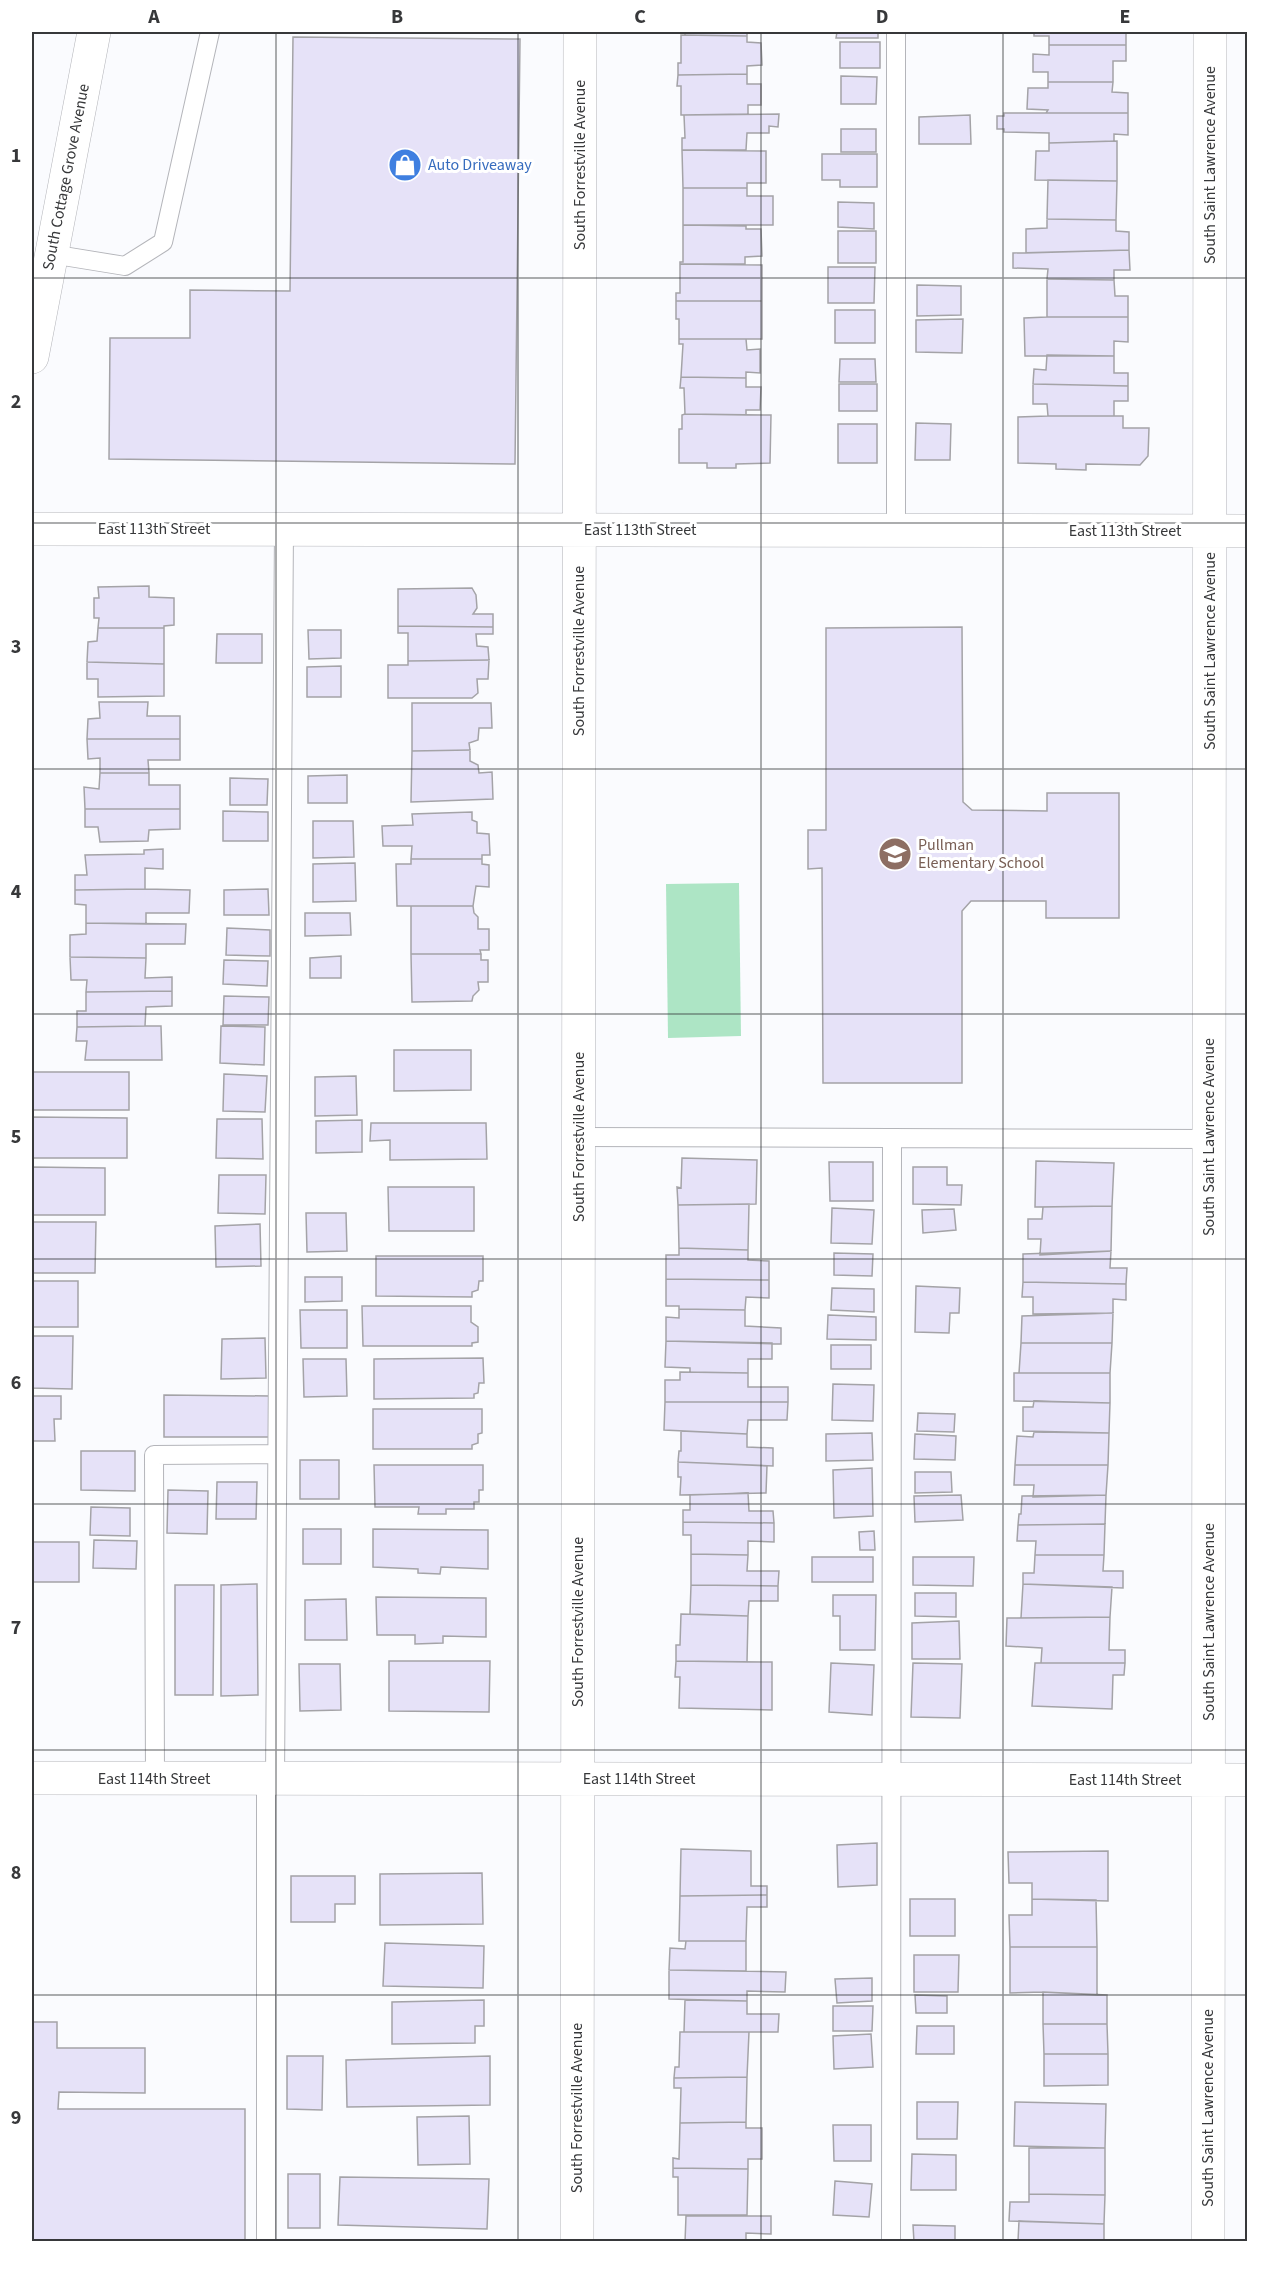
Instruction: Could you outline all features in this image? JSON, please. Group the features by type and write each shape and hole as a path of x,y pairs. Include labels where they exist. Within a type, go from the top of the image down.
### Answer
{"street":[{"name":"South Cottage Grove Avenue","path":"32,357 94,32"},
{"name":"South Forrestville Avenue","path":"577,2241 580,32"},
{"name":"South Saint Lawrence Avenue","path":"1208,2241 1210,32"},
{"name":"East 113th Street","path":"32,529 1248,531"},
{"name":"East 114th Street","path":"32,1778 1248,1780"}],"lane":[{"path":"51,254 125,266 163,242 210,32"},
{"path":"896,32 896,531"},
{"path":"266,2241 270,1779 277,1454 284,529"},
{"path":"579,1137 1209,1139"},
{"path":"891,2241 892,1138"},
{"path":"155,1779 154,1455 277,1454"}],"green space":[{"path":"739,883 741,1036 668,1038 666,884"}],"building":[{"path":"685,32 747,32 747,36 685,35"},
{"path":"837,32 878,32 878,38 836,38"},
{"path":"1034,32 1126,32 1126,45 1049,45 1049,36 1034,36"},
{"path":"681,35 747,36 747,42 761,43 762,65 747,66 747,74 678,75 678,63 681,63"},
{"name":"Auto Driveaway","path":"293,37 520,39 515,464 109,459 110,338 190,338 190,290 290,291"},
{"path":"840,42 880,42 880,68 840,68"},
{"path":"1049,45 1126,45 1126,61 1113,61 1113,82 1048,82 1048,72 1033,72 1033,54 1049,55"},
{"path":"747,74 747,84 761,84 761,105 748,105 748,114 681,115 681,86 677,86 678,75"},
{"path":"841,76 877,77 876,104 841,104"},
{"path":"1048,82 1113,82 1112,92 1128,93 1128,113 1046,113 1048,110 1027,109 1028,88 1048,88"},
{"path":"1004,113 1128,113 1128,135 1114,134 1114,141 1049,143 1049,133 1004,132 1004,129 997,129 997,116 1004,116"},
{"path":"779,114 778,127 769,126 769,133 747,133 746,150 682,150 682,138 685,138 684,115"},
{"path":"970,115 971,144 919,144 919,117"},
{"path":"841,129 876,129 876,152 841,152"},
{"path":"1117,141 1117,181 1035,180 1036,151 1049,151 1049,143"},
{"path":"682,150 766,151 766,183 747,183 747,188 683,188"},
{"path":"822,154 877,154 877,187 840,187 840,180 822,180"},
{"path":"1048,180 1117,181 1116,220 1047,219"},
{"path":"683,188 747,188 747,196 773,196 773,225 683,225"},
{"path":"838,202 874,203 874,229 838,227"},
{"path":"1047,219 1116,220 1116,231 1129,232 1129,250 1026,253 1026,229 1047,228"},
{"path":"683,225 746,226 746,229 761,229 762,256 745,257 745,264 680,264 683,262"},
{"path":"838,231 876,231 876,263 838,263"},
{"path":"1129,250 1130,270 1114,270 1114,280 1047,279 1048,269 1013,268 1013,253"},
{"path":"680,264 762,265 762,301 676,301 676,293 680,293"},
{"path":"828,267 875,267 874,303 828,303"},
{"path":"1047,279 1114,280 1115,296 1128,296 1128,317 1047,317"},
{"path":"917,285 961,286 961,315 917,316"},
{"path":"676,301 762,301 762,339 679,339"},
{"path":"835,310 875,310 875,343 835,343"},
{"path":"1128,317 1128,342 1114,341 1114,356 1025,356 1024,318"},
{"path":"963,319 962,353 916,352 916,320"},
{"path":"679,339 746,339 747,350 760,349 760,373 746,372 746,378 681,377 683,344 679,344"},
{"path":"1047,355 1114,356 1114,373 1128,373 1128,386 1033,384 1034,369 1046,370"},
{"path":"840,359 875,359 876,382 839,382"},
{"path":"681,377 746,378 746,387 761,387 760,410 746,410 746,415 685,414 684,388 680,388"},
{"path":"839,384 877,384 877,411 839,411"},
{"path":"1033,384 1128,386 1128,401 1114,401 1114,416 1048,416 1047,404 1033,404"},
{"path":"682,415 771,415 770,463 736,464 736,468 707,468 707,463 679,463 679,429 682,429"},
{"path":"1123,416 1123,428 1149,428 1148,456 1140,465 1086,464 1086,470 1056,469 1056,464 1018,463 1018,417"},
{"path":"916,423 951,424 950,460 915,460"},
{"path":"838,424 877,424 877,463 838,463"},
{"path":"149,586 149,597 174,598 174,625 164,626 164,628 98,628 99,618 94,618 94,598 99,598 98,587"},
{"path":"472,588 476,595 477,608 473,614 493,614 493,627 398,626 398,589"},
{"path":"398,626 493,627 493,634 476,634 477,646 488,647 489,660 408,661 408,633 398,633"},
{"path":"962,627 963,802 972,810 1047,811 1047,793 1119,793 1119,918 1046,918 1046,901 971,901 962,911 962,1083 823,1083 822,868 808,869 808,830 826,830 826,628"},
{"path":"98,628 164,628 164,664 87,662 88,642 97,641"},
{"path":"308,630 341,630 341,658 309,659"},
{"path":"217,634 262,634 262,663 216,663"},
{"path":"489,660 488,679 477,679 478,693 472,698 388,698 388,665 408,665 408,661"},
{"path":"87,662 164,664 164,696 98,697 98,679 87,679"},
{"path":"341,666 341,697 307,697 307,667"},
{"path":"99,702 148,702 147,716 180,716 180,739 87,739 88,719 100,718"},
{"path":"412,703 491,703 492,728 479,728 478,740 469,743 470,750 412,751"},
{"path":"87,739 180,739 180,760 148,760 149,773 100,773 100,758 88,759"},
{"path":"470,750 470,761 478,765 479,773 492,772 493,799 411,802 412,751"},
{"path":"100,773 149,773 149,785 180,785 180,809 85,809 84,787 99,789"},
{"path":"347,775 347,803 308,803 308,776"},
{"path":"230,778 268,779 267,805 230,805"},
{"path":"85,809 180,809 180,829 149,830 148,841 100,842 98,827 85,827"},
{"path":"223,811 268,812 268,841 223,841"},
{"path":"472,812 472,820 477,822 477,833 489,834 490,855 482,855 482,859 411,859 412,846 383,846 382,826 413,825 412,814"},
{"path":"313,821 353,821 354,857 313,858"},
{"path":"163,849 163,869 145,868 145,889 75,890 75,875 87,875 85,855 144,854 144,850"},
{"path":"411,859 482,859 482,864 489,865 489,887 476,886 473,906 397,906 396,864 411,864"},
{"path":"355,863 356,901 313,902 313,864"},
{"path":"268,889 269,915 224,915 224,890"},
{"path":"75,890 190,890 189,913 146,913 146,924 86,923 86,905 75,904"},
{"path":"411,906 473,906 474,913 478,917 478,929 489,929 489,950 480,950 481,954 411,954"},
{"path":"305,913 350,913 351,935 305,936"},
{"path":"86,923 186,924 185,944 146,944 146,958 70,957 70,935 86,934"},
{"path":"227,928 270,930 270,956 226,955"},
{"path":"411,954 481,954 481,960 488,960 488,982 478,982 479,990 473,996 472,1001 412,1002"},
{"path":"341,956 341,978 310,978 310,958"},
{"path":"70,957 146,958 145,978 172,977 172,991 86,992 87,980 71,980"},
{"path":"224,960 268,961 267,986 223,984"},
{"path":"172,991 172,1006 146,1007 145,1026 77,1027 77,1011 86,1011 86,992"},
{"path":"224,996 269,997 268,1025 223,1025"},
{"path":"161,1026 162,1060 85,1060 87,1041 76,1041 77,1027"},
{"path":"221,1026 265,1027 264,1065 220,1063"},
{"path":"394,1050 471,1050 471,1090 394,1091"},
{"path":"32,1072 129,1072 129,1110 32,1110"},
{"path":"224,1074 267,1076 265,1112 223,1111"},
{"path":"356,1076 357,1115 315,1116 315,1077"},
{"path":"32,1117 127,1118 127,1158 32,1158"},
{"path":"217,1119 262,1119 263,1159 216,1158"},
{"path":"362,1120 362,1152 316,1153 316,1121"},
{"path":"371,1123 486,1123 487,1159 390,1160 390,1140 370,1141"},
{"path":"682,1158 757,1160 756,1204 678,1205 677,1187 681,1188"},
{"path":"1036,1161 1114,1163 1112,1206 1035,1207"},
{"path":"829,1162 873,1162 873,1201 830,1201"},
{"path":"32,1167 105,1168 105,1215 32,1215"},
{"path":"913,1167 947,1167 947,1185 962,1185 961,1205 913,1204"},
{"path":"219,1175 266,1175 265,1214 218,1213"},
{"path":"388,1187 474,1187 474,1231 389,1231"},
{"path":"749,1204 748,1250 679,1248 678,1205"},
{"path":"1112,1206 1111,1251 1040,1255 1041,1239 1028,1239 1028,1219 1042,1219 1043,1207"},
{"path":"832,1208 874,1210 872,1244 831,1243"},
{"path":"954,1209 956,1230 923,1233 922,1210"},
{"path":"306,1213 346,1213 347,1251 307,1252"},
{"path":"32,1222 96,1222 95,1273 32,1273"},
{"path":"260,1224 261,1266 216,1267 215,1226"},
{"path":"679,1248 748,1250 748,1260 769,1261 769,1280 666,1279 666,1255 679,1255"},
{"path":"1111,1251 1110,1268 1127,1268 1126,1284 1023,1282 1023,1254"},
{"path":"834,1253 873,1254 872,1276 834,1275"},
{"path":"376,1256 483,1256 483,1281 479,1281 478,1290 472,1292 472,1297 376,1296"},
{"path":"305,1277 342,1277 342,1301 305,1302"},
{"path":"666,1279 769,1280 769,1298 746,1297 745,1310 679,1309 679,1306 666,1306"},
{"path":"32,1281 78,1281 78,1327 32,1327"},
{"path":"1023,1282 1126,1284 1126,1300 1113,1299 1113,1313 1033,1314 1033,1297 1022,1297"},
{"path":"916,1286 960,1288 959,1313 950,1313 949,1333 915,1332"},
{"path":"832,1288 874,1289 874,1312 831,1310"},
{"path":"362,1306 471,1306 471,1322 478,1327 478,1342 472,1343 472,1346 363,1346"},
{"path":"679,1309 745,1310 745,1326 781,1328 781,1344 666,1341 666,1317 679,1318"},
{"path":"300,1310 347,1310 347,1348 301,1348"},
{"path":"1113,1313 1112,1343 1021,1343 1022,1316"},
{"path":"828,1315 876,1317 876,1340 827,1339"},
{"path":"32,1336 73,1336 72,1389 32,1388"},
{"path":"265,1338 266,1378 221,1379 222,1339"},
{"path":"666,1341 772,1343 772,1359 748,1359 748,1373 690,1372 690,1368 665,1367"},
{"path":"1021,1343 1112,1343 1110,1373 1019,1373"},
{"path":"831,1345 871,1345 871,1369 831,1369"},
{"path":"483,1358 484,1383 479,1383 478,1393 474,1394 474,1398 374,1399 374,1359"},
{"path":"303,1359 346,1359 347,1396 304,1397"},
{"path":"680,1372 748,1373 748,1387 788,1387 788,1402 665,1402 665,1380 680,1380"},
{"path":"1014,1373 1110,1373 1110,1403 1014,1401"},
{"path":"833,1384 874,1385 873,1421 832,1420"},
{"path":"164,1395 269,1396 269,1437 164,1437"},
{"path":"32,1396 61,1396 61,1419 54,1419 55,1441 32,1441"},
{"path":"1034,1401 1110,1403 1109,1433 1023,1431 1023,1407 1033,1407"},
{"path":"665,1402 788,1402 787,1420 748,1420 747,1434 664,1430"},
{"path":"373,1409 482,1409 482,1433 478,1434 478,1443 472,1445 472,1449 373,1449"},
{"path":"918,1413 955,1414 954,1432 917,1431"},
{"path":"681,1431 747,1434 747,1447 773,1448 773,1466 678,1462 679,1451 681,1451"},
{"path":"1034,1432 1109,1433 1108,1465 1015,1465 1017,1436 1033,1437"},
{"path":"872,1433 873,1460 826,1461 826,1434"},
{"path":"915,1434 956,1436 955,1460 914,1459"},
{"path":"81,1451 135,1451 135,1491 81,1490"},
{"path":"300,1460 339,1460 339,1499 300,1499"},
{"path":"678,1462 767,1466 766,1493 680,1495 681,1477 678,1477"},
{"path":"374,1465 483,1465 483,1490 479,1490 479,1502 474,1502 474,1509 446,1509 446,1514 418,1514 419,1507 375,1507"},
{"path":"1015,1465 1108,1465 1106,1495 1033,1497 1034,1485 1014,1485"},
{"path":"872,1468 873,1516 834,1518 833,1470"},
{"path":"915,1472 951,1472 952,1492 915,1493"},
{"path":"217,1482 257,1482 256,1519 216,1519"},
{"path":"168,1490 208,1491 207,1534 167,1533"},
{"path":"748,1493 749,1511 773,1511 774,1523 683,1522 683,1510 690,1510 690,1495"},
{"path":"961,1495 963,1520 915,1522 914,1496"},
{"path":"1106,1495 1105,1524 1018,1525 1022,1496"},
{"path":"91,1507 130,1508 130,1536 90,1535"},
{"path":"683,1522 774,1523 774,1542 748,1541 748,1555 691,1554 691,1535 683,1535"},
{"path":"1105,1524 1104,1555 1035,1555 1036,1541 1017,1541 1018,1525"},
{"path":"303,1529 341,1529 341,1564 303,1564"},
{"path":"373,1529 488,1530 488,1569 441,1567 440,1574 418,1573 418,1569 373,1567"},
{"path":"874,1531 875,1550 860,1550 859,1532"},
{"path":"94,1540 137,1541 136,1569 93,1568"},
{"path":"32,1542 79,1542 79,1582 32,1582"},
{"path":"691,1554 748,1555 747,1571 779,1571 778,1586 691,1585"},
{"path":"1035,1555 1104,1555 1103,1571 1123,1571 1123,1588 1023,1584 1023,1573 1034,1573"},
{"path":"812,1557 873,1557 873,1582 812,1582"},
{"path":"913,1557 974,1557 973,1586 913,1585"},
{"path":"257,1584 258,1695 221,1696 221,1585"},
{"path":"1023,1584 1112,1587 1110,1617 1021,1618"},
{"path":"175,1585 214,1585 213,1695 175,1695"},
{"path":"691,1585 778,1586 778,1601 749,1601 748,1616 690,1614"},
{"path":"915,1593 956,1593 956,1617 915,1616"},
{"path":"833,1595 876,1595 875,1650 840,1650 840,1616 833,1616"},
{"path":"376,1597 486,1598 486,1637 443,1636 443,1643 415,1644 415,1635 377,1635"},
{"path":"346,1599 347,1640 305,1640 305,1600"},
{"path":"681,1614 748,1616 747,1662 676,1661 676,1645 680,1645"},
{"path":"1110,1617 1109,1650 1125,1650 1125,1663 1041,1663 1042,1648 1006,1646 1007,1618"},
{"path":"959,1621 960,1659 912,1659 912,1623"},
{"path":"389,1661 490,1661 489,1712 389,1711"},
{"path":"676,1661 772,1662 772,1710 679,1708 680,1677 675,1677"},
{"path":"831,1663 874,1665 872,1715 829,1712"},
{"path":"913,1663 962,1664 960,1718 911,1717"},
{"path":"1035,1663 1125,1663 1124,1675 1113,1675 1112,1709 1032,1706"},
{"path":"299,1664 340,1664 341,1710 300,1711"},
{"path":"877,1843 877,1885 838,1887 837,1845"},
{"path":"681,1849 751,1851 751,1886 767,1886 767,1895 680,1896"},
{"path":"1108,1851 1108,1901 1032,1899 1032,1883 1009,1883 1008,1852"},
{"path":"482,1873 483,1924 380,1925 380,1874"},
{"path":"291,1876 355,1876 355,1904 335,1904 335,1922 291,1922"},
{"path":"767,1895 767,1907 747,1907 746,1941 679,1941 680,1896"},
{"path":"910,1899 955,1899 955,1936 910,1936"},
{"path":"1032,1899 1096,1900 1097,1947 1010,1947 1009,1915 1032,1915"},
{"path":"686,1941 746,1941 746,1971 669,1970 670,1948 685,1949"},
{"path":"385,1943 484,1946 483,1988 383,1986"},
{"path":"1010,1947 1097,1947 1097,1995 1010,1993"},
{"path":"914,1955 959,1955 958,1992 914,1992"},
{"path":"669,1970 786,1972 785,1992 747,1991 747,2001 669,1999"},
{"path":"872,1978 872,2001 837,2003 835,1979"},
{"path":"1043,1992 1107,1995 1107,2024 1043,2024"},
{"path":"915,1995 947,1996 947,2013 916,2013"},
{"path":"484,2000 484,2026 475,2026 475,2043 392,2044 392,2002"},
{"path":"685,2000 747,2001 747,2014 779,2014 778,2032 684,2032"},
{"path":"833,2006 873,2006 872,2031 833,2031"},
{"path":"32,2022 57,2022 57,2048 145,2048 145,2093 59,2092 58,2109 245,2109 245,2242 32,2242"},
{"path":"1043,2024 1107,2024 1108,2054 1044,2054"},
{"path":"917,2026 954,2026 954,2054 916,2054"},
{"path":"680,2032 749,2032 747,2077 674,2078 675,2067 679,2067"},
{"path":"871,2034 873,2067 834,2069 833,2036"},
{"path":"1044,2054 1108,2054 1108,2085 1044,2086"},
{"path":"287,2056 323,2056 322,2110 287,2109"},
{"path":"490,2056 490,2105 347,2107 346,2060"},
{"path":"747,2077 746,2122 680,2123 681,2088 674,2088 674,2078"},
{"path":"917,2102 958,2102 957,2139 917,2139"},
{"path":"1015,2102 1106,2104 1105,2148 1014,2146"},
{"path":"469,2116 470,2164 418,2165 417,2117"},
{"path":"746,2122 746,2128 762,2128 762,2159 748,2159 748,2169 673,2168 673,2158 679,2159 680,2123"},
{"path":"833,2125 871,2125 871,2161 834,2161"},
{"path":"1029,2148 1105,2148 1105,2195 1029,2194"},
{"path":"912,2154 956,2155 956,2190 911,2190"},
{"path":"673,2168 748,2169 747,2215 678,2215 678,2177 673,2177"},
{"path":"288,2174 320,2174 320,2228 288,2228"},
{"path":"340,2177 489,2179 487,2229 338,2225"},
{"path":"835,2181 872,2184 869,2217 833,2215"},
{"path":"1029,2194 1105,2195 1104,2224 1009,2221 1010,2202 1029,2202"},
{"path":"686,2216 771,2216 771,2234 746,2233 746,2242 685,2242"},
{"path":"1019,2221 1104,2224 1104,2242 1018,2241"},
{"path":"913,2225 955,2226 955,2242 914,2242"}],"place":[{"name":"Auto Driveaway","path":"405,165"},
{"name":"Pullman Elementary School","path":"895,854"}]}
